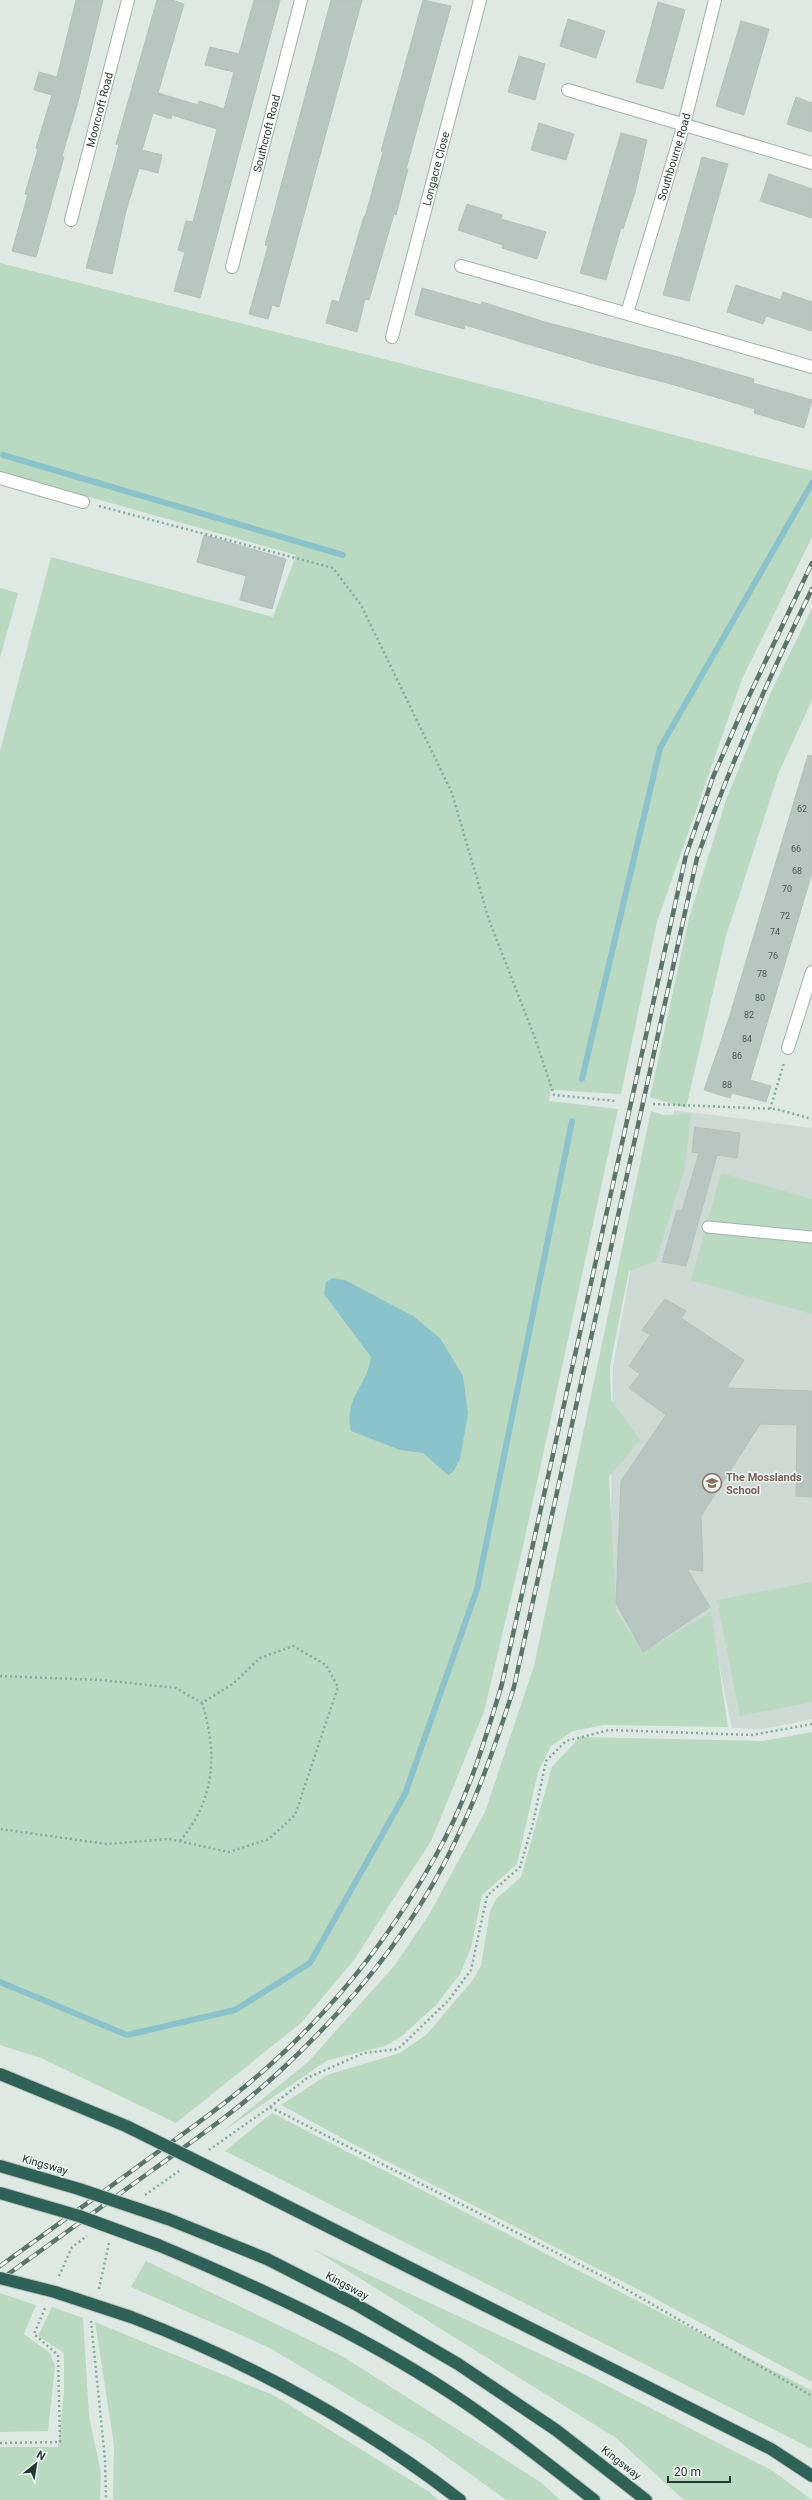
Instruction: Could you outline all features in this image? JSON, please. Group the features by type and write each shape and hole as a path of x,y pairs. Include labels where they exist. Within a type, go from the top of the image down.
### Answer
{"highway":[{"path":"0,2074 126,2126 771,2449 812,2476"},
{"name":"Kingsway","path":"0,2166 79,2188 168,2220 266,2259 357,2305 451,2360 556,2430 646,2500"},
{"path":"0,2193 79,2216 158,2245 264,2290 347,2333 442,2388 544,2460 594,2500"},
{"path":"0,2278 55,2292 132,2317 200,2343 288,2387 366,2431 460,2500"}],"street":[{"name":"Moorcroft Road","path":"71,220 128,0"},
{"name":"Southcroft Road","path":"232,267 301,0"},
{"name":"Longacre Close","path":"392,337 480,0"},
{"name":"Southbourne Road","path":"627,313 684,124 715,0"},
{"path":"568,90 812,163"},
{"path":"461,266 812,367"},
{"path":"0,478 82,502"},
{"path":"788,1048 812,972"}],"lane":[{"path":"708,1227 812,1237"}],"path":[{"path":"82,502 334,568 361,605 452,793 489,920 535,1038 554,1095 616,1101"},
{"path":"770,1109 788,1048"},
{"path":"653,1104 770,1109 812,1119"},
{"path":"0,1830 107,1844 169,1839 229,1852 269,1839 295,1815 338,1687 326,1665 293,1646 260,1658 234,1683 202,1703"},
{"path":"0,1676 101,1680 176,1688 202,1703 210,1728 213,1758 208,1790 192,1826 180,1841"},
{"path":"270,2107 307,2078 364,2053 398,2049 448,2002 471,1970 487,1896 520,1867 533,1823 546,1761 566,1741 609,1730 752,1735 812,1724"},
{"path":"98,2294 110,2240"},
{"path":"92,2317 91,2325 105,2459 106,2500"},
{"path":"0,2443 60,2442"}],"shaded area":[{"name":"The Mosslands School","path":"674,1110 812,1128 812,1719 763,1729 732,1728 709,1615 644,1655 610,1599 613,1367 632,1262 641,1261"}],"green space":[{"path":"0,263 396,362 812,471 812,537 742,679 657,922 621,1094 551,1090 549,1101 618,1109 524,1542 484,1712 431,1841 354,1960 301,2023 176,2123 41,2058 0,2045 0,751 51,557 273,617 296,555 0,472"},
{"path":"0,588 18,593 0,658"},
{"path":"812,608 812,700 779,772 726,936 686,1108 650,1097 689,918 727,797 771,692"},
{"path":"651,1111 663,1115 691,1114 685,1168 656,1261 629,1271 610,1366 611,1400 640,1440 609,1477 616,1610 643,1652 711,1612 728,1727 604,1725 573,1731 551,1746 538,1772 517,1864 482,1895 471,1948 460,1974 436,2005 402,2036 385,2046 328,2060 223,2131 308,2062 395,1965 430,1913 485,1812 534,1666"},
{"path":"721,1173 812,1199 812,1314 691,1280"},
{"path":"812,1582 812,1702 740,1716 717,1600"},
{"path":"812,1732 812,2382 620,2280 355,2145 281,2105 327,2075 400,2053 427,2034 472,1981 481,1966 490,1911 496,1899 521,1877 552,1767 580,1737 763,1741"},
{"path":"272,2113 809,2389 812,2391 812,2449 225,2151"},
{"path":"313,2249 590,2377 773,2471 812,2500 684,2500 616,2438"},
{"path":"146,2261 342,2356 542,2483 560,2500 506,2500 428,2443 270,2348 131,2287"},
{"path":"0,2293 36,2305 24,2334 50,2353 55,2366 48,2431 0,2432"},
{"path":"52,2307 83,2318 89,2416 101,2473 100,2500 0,2500 0,2447 58,2447 64,2392 64,2353 38,2336"},
{"path":"95,2322 275,2396 428,2491 438,2500 113,2500 114,2445"}],"water":[{"path":"333,1278 345,1280 413,1316 440,1338 463,1376 468,1413 460,1459 453,1472 448,1475 423,1453 400,1450 351,1431 350,1419 353,1400 369,1367 371,1357 324,1294 326,1282"}],"building":[{"path":"76,0 103,0 78,102 62,156 64,157 36,257 12,251 28,194 25,194 38,149 36,148 52,95 34,90 39,72 57,77"},
{"path":"157,0 172,0 184,4 158,93 198,105 199,101 224,109 234,72 205,65 210,47 239,54 254,0 280,0 200,298 174,291 185,252 178,250 186,221 193,222 217,129 172,115 171,119 153,113 142,150 162,155 158,173 139,168 126,211 112,274 86,268 119,145 116,144"},
{"path":"331,0 362,0 279,307 272,305 268,319 249,314 268,246 265,245"},
{"path":"423,0 451,6 406,169 408,169 396,215 394,214 369,300 365,299 357,332 326,323 332,300 339,302 364,216 365,217 383,152 381,151"},
{"path":"658,2 685,10 663,89 636,82"},
{"path":"568,19 605,31 596,58 560,46"},
{"path":"741,21 769,29 744,115 716,106"},
{"path":"519,56 545,64 535,100 508,92"},
{"path":"796,97 812,103 812,132 787,124"},
{"path":"539,123 574,134 566,160 531,150"},
{"path":"621,133 647,140 635,192 623,229 621,228 606,280 580,273"},
{"path":"702,157 728,164 689,301 663,295"},
{"path":"769,174 812,189 812,218 760,201"},
{"path":"467,204 502,215 501,219 546,232 537,259 502,248 503,245 458,230"},
{"path":"736,285 781,300 783,292 812,302 812,331 766,316 763,324 727,312"},
{"path":"422,288 481,305 482,302 545,322 678,357 754,379 753,383 812,400 804,428 754,413 755,409 671,384 594,364 465,325 464,329 415,315"},
{"path":"204,535 286,559 272,609 240,600 246,576 197,562"},
{"path":"808,755 812,756 812,873 750,1080 771,1086 766,1102 732,1093 730,1098 704,1090 729,1018"},
{"path":"695,1127 740,1133 737,1158 717,1155 686,1266 662,1262 677,1210 682,1211 699,1153 692,1152"},
{"path":"665,1299 686,1311 681,1318 744,1360 726,1388 812,1391 812,1497 796,1496 797,1425 760,1424 701,1516 703,1571 687,1569 710,1607 643,1652 616,1603 621,1481 666,1415 629,1388 640,1374 629,1366 650,1335 642,1330"}],"waterway":[{"path":"3,455 343,555"},
{"path":"582,1079 660,748 812,483"},
{"path":"0,1982 127,2035 235,2010 310,1963 405,1794 477,1589 572,1121"}],"railway":[{"path":"0,2266 210,2114 256,2078 294,2042 340,1994 361,1968 400,1914 446,1837 473,1773 502,1684 686,855 713,777 741,713 812,563"},
{"path":"0,2280 186,2146 249,2098 279,2072 327,2025 372,1973 412,1918 446,1860 484,1775 514,1687 697,858 723,789 751,722 812,589"}],"place":[{"name":"The Mosslands School","path":"712,1483"}]}
